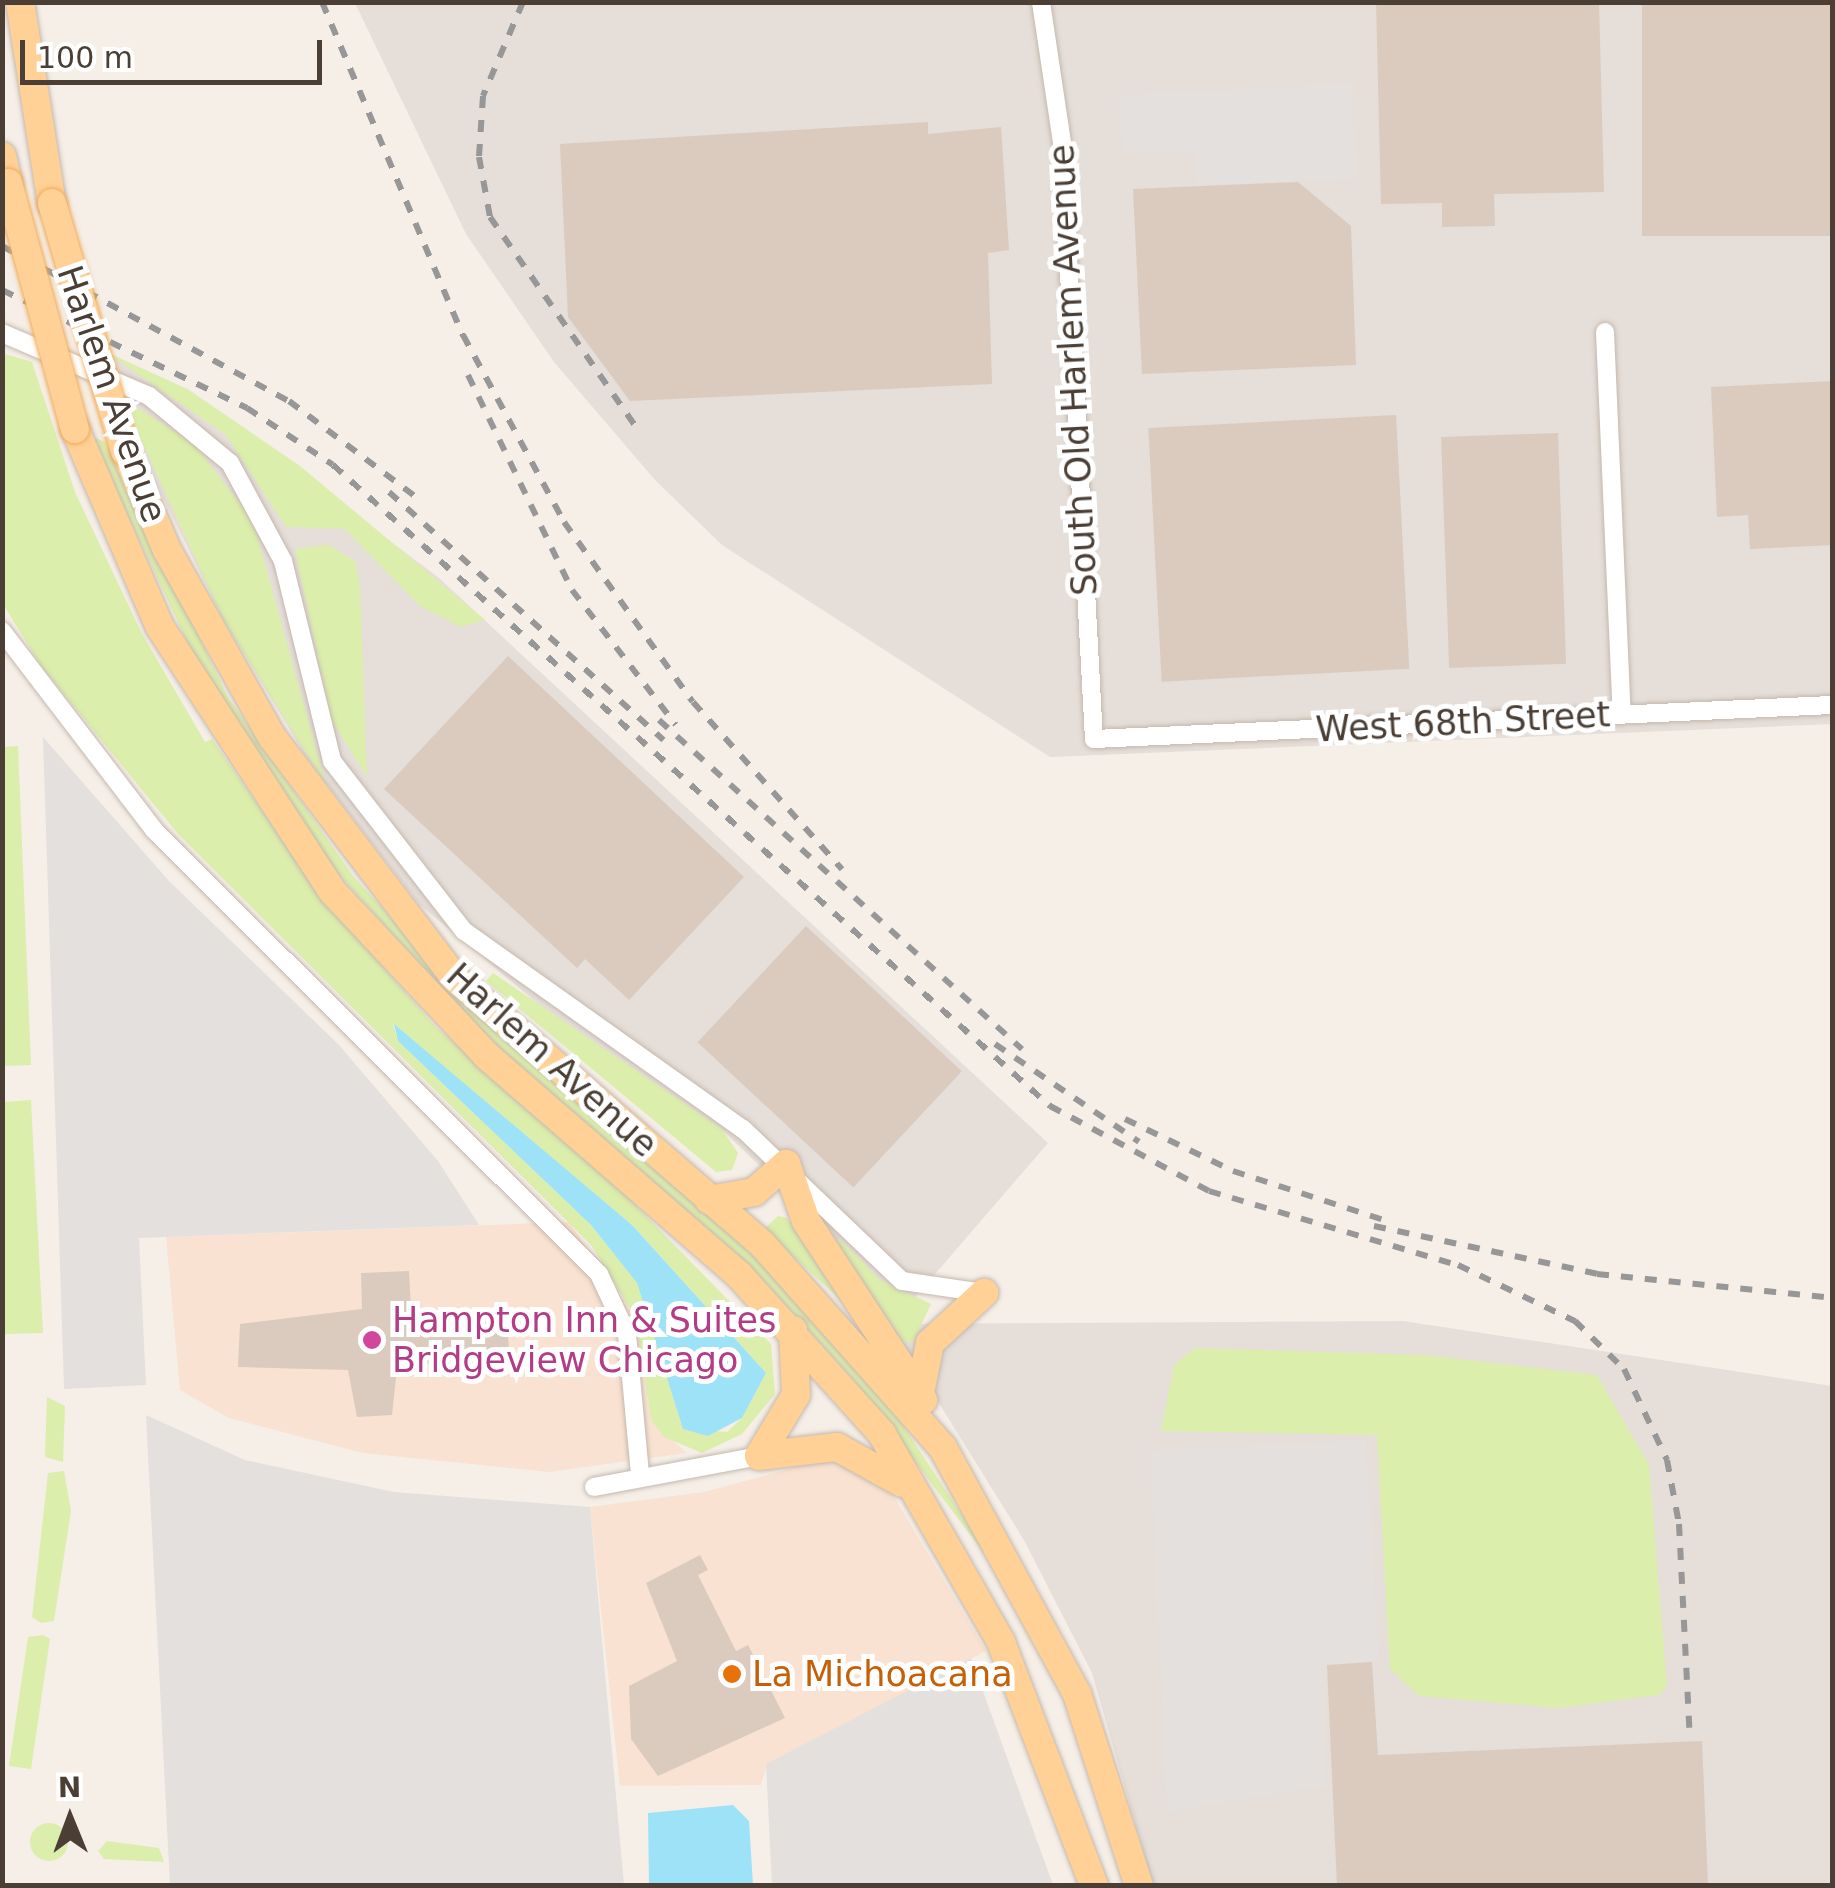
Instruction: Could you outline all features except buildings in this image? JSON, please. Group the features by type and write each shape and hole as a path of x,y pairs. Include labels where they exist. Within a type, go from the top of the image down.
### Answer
{"main road":[{"name":"Harlem Avenue","path":"20,2 52,203 125,451 230,668 366,870 455,978 822,1304 943,1448 1077,1694 1139,1886"},
{"name":"Harlem Avenue","path":"5,170 75,429 160,627 334,892 487,1056 793,1330 882,1434 926,1504 1038,1721 1094,1886"},
{"path":"709,1200 754,1192 786,1164 806,1221 920,1394 943,1448"},
{"path":"920,1394 930,1343 984,1293"},
{"path":"759,1456 796,1395 793,1330"},
{"path":"759,1456 853,1450 926,1504"}],"street":[{"name":"South Old Harlem Avenue","path":"1041,2 1062,144 1094,739"},
{"path":"1605,332 1622,714"},
{"path":"2,333 149,396 218,450 270,526 318,727 368,818 491,954 786,1164 902,1281 944,1294 984,1293"},
{"path":"2,631 154,830 599,1274 628,1334 640,1475"},
{"name":"West 68th Street","path":"1094,739 1832,705"},
{"path":"594,1487 640,1475 704,1472 759,1456"}],"shaded area":[{"path":"355,3 1832,3 1832,724 1050,757 722,545 655,480 554,362 466,234"},
{"path":"1352,83 1356,178 1198,185 1195,153 1122,152 1119,95"},
{"path":"106,352 189,390 439,578 1048,1143 892,1324 1403,1321 1832,1386 1832,1885 1153,1885 1092,1673 1024,1540 871,1294 819,1222 722,1130 556,1019 419,904 307,758 223,619 145,461"},
{"path":"43,737 169,881 339,1045 438,1161 479,1225 139,1238 146,1385 64,1389"},
{"path":"569,1222 636,1319 651,1420 687,1453 549,1472 363,1453 229,1418 180,1390 166,1237"},
{"path":"146,1415 245,1460 394,1492 590,1507 624,1885 170,1885"},
{"path":"1366,1440 1379,1661 1322,1664 1327,1786 1167,1812 1150,1450"},
{"path":"829,1458 891,1492 986,1651 767,1764 761,1785 620,1786 590,1507 704,1492"},
{"path":"971,1658 1053,1885 772,1885 766,1764"}],"green space":[{"path":"106,352 189,390 300,466 485,620 461,627 420,606 345,529 286,527 226,435"},
{"path":"5,354 32,362 75,492 141,632 205,742 212,739 323,899 435,1026 613,1182 771,1344 775,1394 742,1434 702,1453 664,1437 651,1420 636,1319 592,1246 178,834 41,666 3,604","holes":["393,1024 632,1225 766,1373 742,1418 727,1432 683,1428 637,1283 591,1225 398,1041"]},
{"path":"122,398 194,444 253,521 326,785 223,619"},
{"path":"91,436 105,442 228,697 353,876 485,1022 763,1263 890,1406 1008,1585 852,1378 766,1283 506,1059 321,855 205,680"},
{"path":"329,545 355,561 360,586 367,777 331,719 295,549"},
{"path":"18,746 31,1065 3,1066 3,747"},
{"path":"493,973 722,1129 738,1153 732,1170 716,1172 486,981"},
{"path":"31,1100 43,1333 3,1334 3,1102"},
{"path":"778,1216 787,1218 849,1308 764,1229"},
{"path":"841,1240 880,1280 931,1304 913,1342 904,1342 835,1245"},
{"path":"1195,1348 1424,1355 1597,1375 1649,1465 1667,1686 1659,1695 1558,1708 1419,1696 1390,1669 1377,1435 1161,1431 1174,1365"},
{"path":"47,1397 65,1406 63,1462 45,1457"},
{"path":"64,1471 71,1511 54,1621 41,1623 32,1617 48,1473"},
{"path":"43,1635 50,1639 31,1769 9,1766 28,1637"},
{"path":"49,1823 62,1829 68,1842 62,1855 49,1861 36,1855 30,1842 36,1829"},
{"path":"107,1841 159,1848 164,1862 104,1859 98,1851"}],"water":[{"path":"394,1024 632,1225 766,1373 742,1418 708,1436 683,1429 637,1283 591,1225 398,1041"},
{"path":"733,1805 749,1821 753,1885 649,1885 648,1813"}],"railway":[{"path":"322,2 463,335 564,522 693,702 842,869"},
{"path":"523,2 483,96 479,157 490,217 635,426"},
{"path":"2,246 289,401 416,497"},
{"path":"2,290 247,408 333,465 1050,1106 1209,1191 1458,1265 1575,1321 1624,1369 1667,1460 1679,1524 1690,1739"},
{"path":"468,375 572,590 676,725"},
{"path":"389,492 663,740"},
{"path":"659,720 1022,1049"},
{"path":"995,1044 1139,1142"},
{"path":"1125,1119 1233,1171 1390,1222"},
{"path":"1374,1226 1597,1274 1832,1298"}],"place":[{"name":"Hampton Inn & Suites Bridgeview Chicago","path":"372,1340"},
{"name":"La Michoacana","path":"732,1674"}]}
